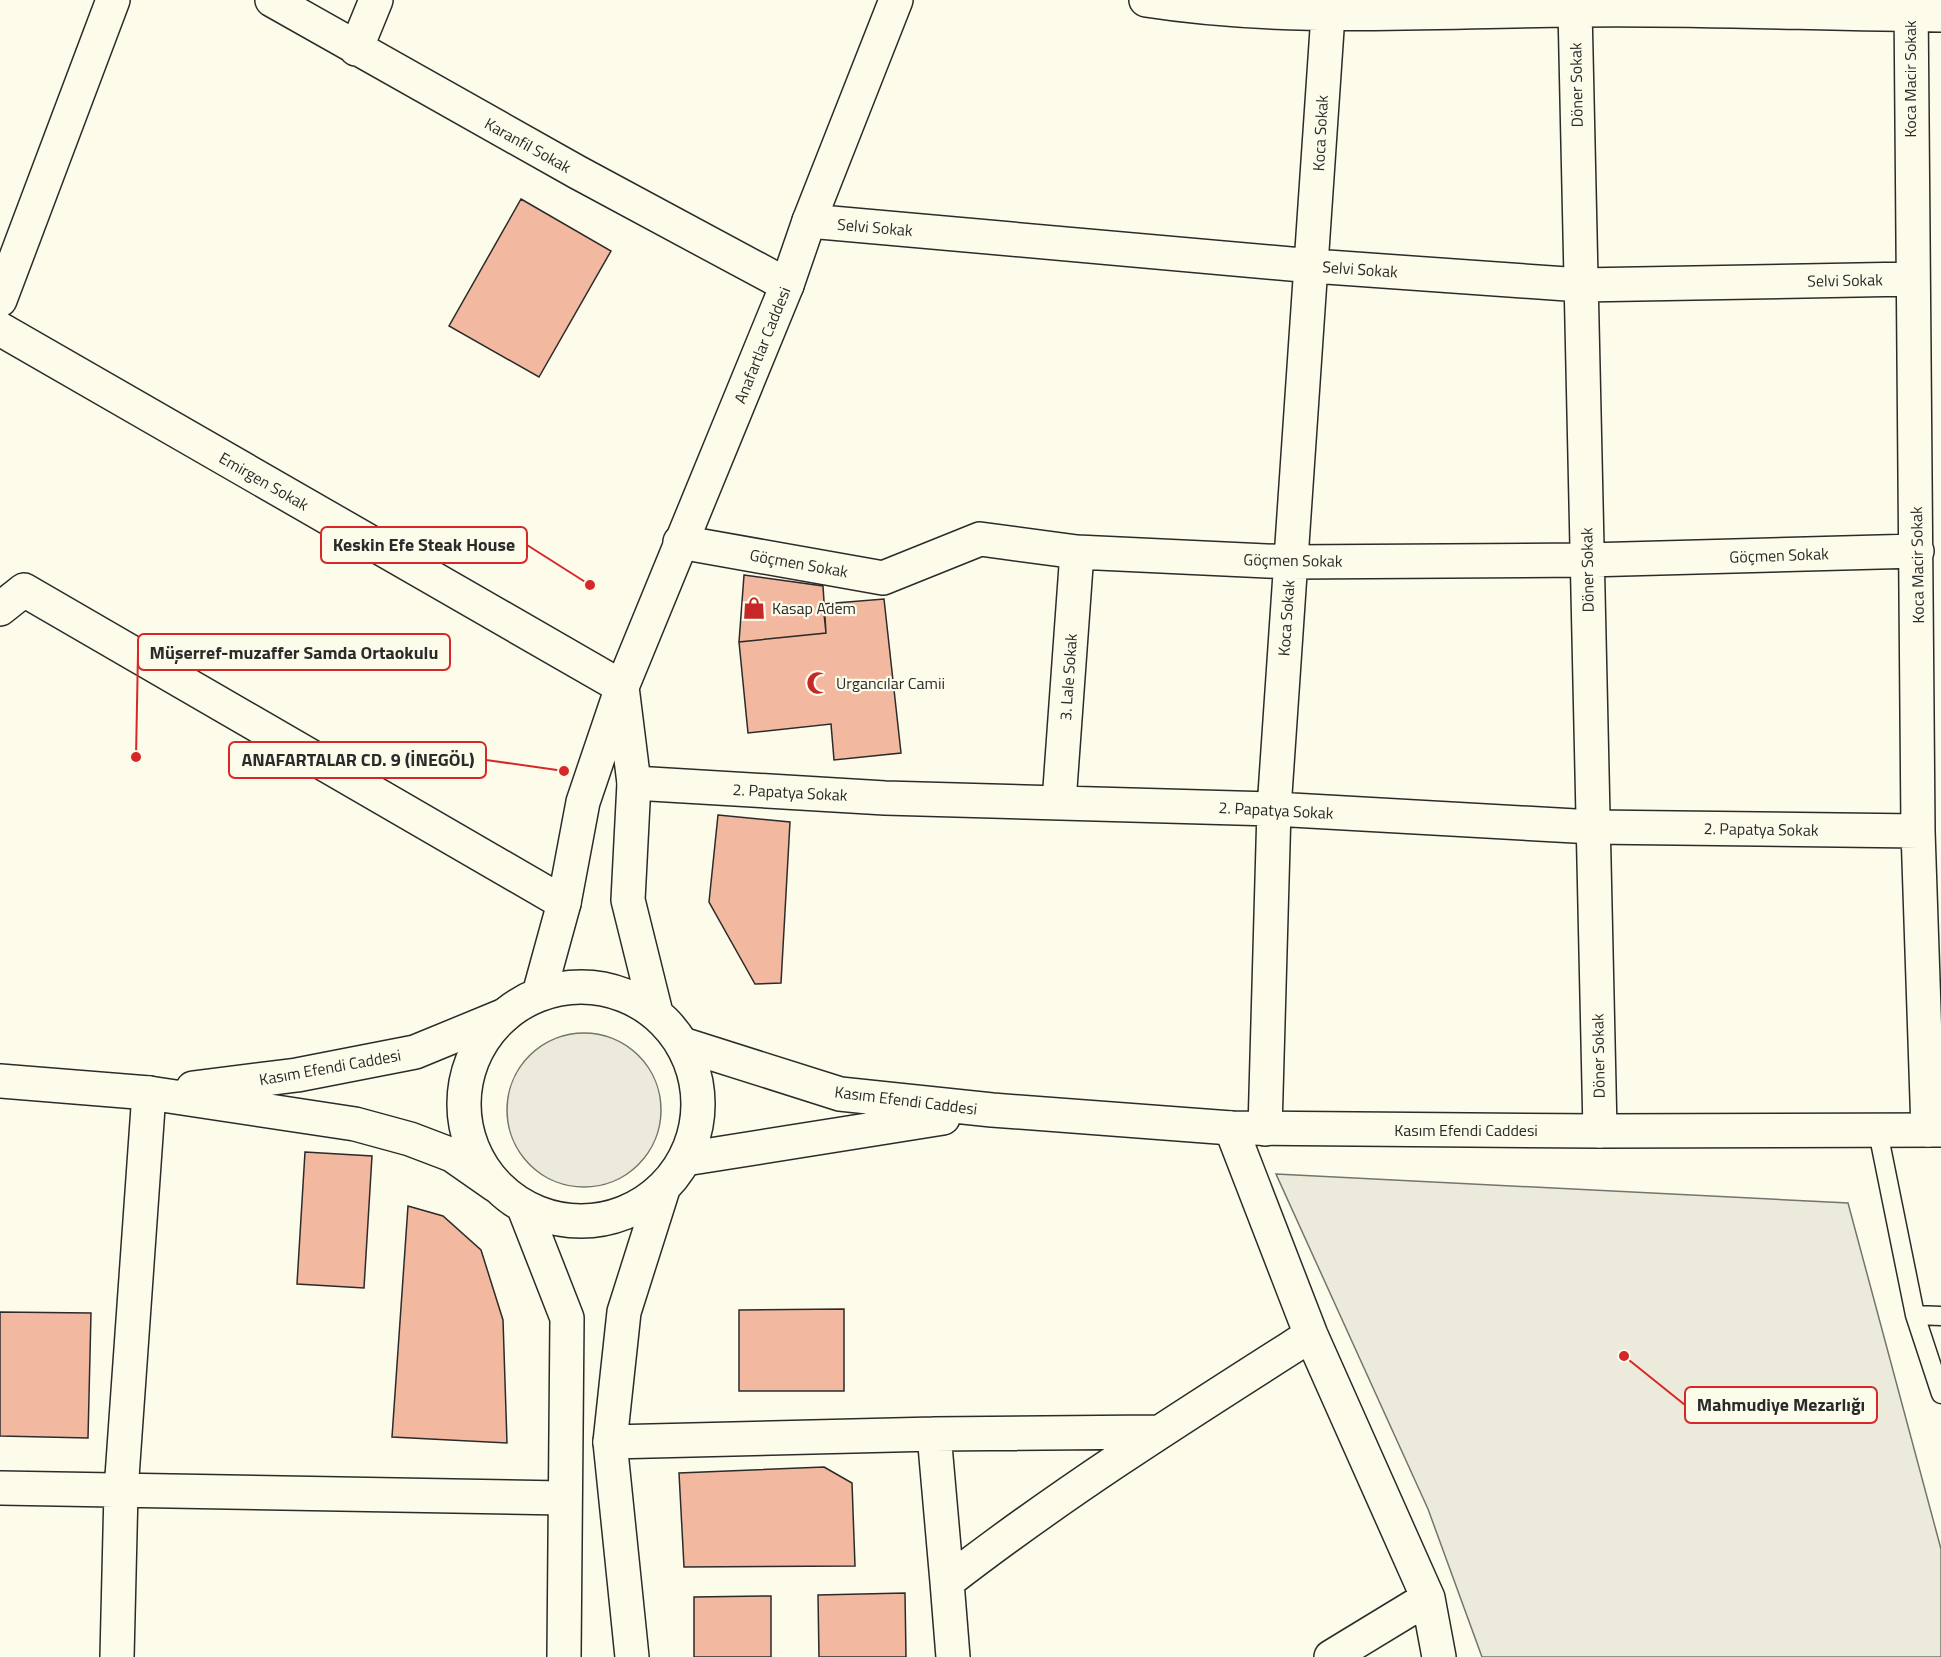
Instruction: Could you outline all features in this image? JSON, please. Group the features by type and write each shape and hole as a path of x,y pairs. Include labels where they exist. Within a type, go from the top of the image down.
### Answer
{"street":[{"path":"1,324 113,0"},
{"name":"Karanfil Sokak","path":"272,0 356,49 787,285"},
{"path":"356,49 376,0"},
{"name":"Anafartlar Caddesi","path":"539,994 564,903 583,802 622,687 787,285 809,221 896,0"},
{"path":"1146,0 1196,8 1921,10"},
{"name":"Koca Sokak","path":"1265,1129 1274,809 1313,266 1328,7"},
{"name":"Döner Sokak","path":"1575,9 1600,1131"},
{"name":"Koca Macir Sokak","path":"1921,10 1911,279 1917,551 1918,831 1935,1130"},
{"name":"Selvi Sokak","path":"809,221 1313,266 1581,285 1911,279"},
{"name":"Emirgen Sokak","path":"1,324 622,687"},
{"name":"Göçmen Sokak","path":"680,542 882,578 980,539 1077,552 1290,562 1587,560 1917,551"},
{"name":"3. Lale Sokak","path":"1059,802 1077,552"},
{"path":"0,609 24,590 564,903"},
{"path":"622,687 634,783 628,900 656,1013"},
{"name":"2. Papatya Sokak","path":"634,783 885,798 1274,809 1593,827 1918,831"},
{"path":"580,986 620,993 656,1013 682,1044 696,1082 696,1123 685,1159 663,1188 632,1210 597,1221 560,1220 524,1208 495,1185 474,1154 464,1119 465,1081 478,1046 504,1015 539,994 580,986"},
{"name":"Kasım Efendi Caddesi","path":"149,1093 297,1075 415,1052 504,1015"},
{"name":"Kasım Efendi Caddesi","path":"682,1044 840,1094 992,1110 1232,1128 1878,1132 1935,1130"},
{"name":"Kasım Efendi Caddesi","path":"0,1081 149,1093 355,1124 410,1139 452,1155 495,1185"},
{"path":"117,1657 121,1491 149,1093"},
{"name":"Kasım Efendi Caddesi","path":"685,1159 992,1110"},
{"path":"1232,1128 1311,1335 1428,1598 1439,1657"},
{"path":"632,1657 610,1442 624,1312 663,1188"},
{"path":"524,1208 567,1318 563,1498 564,1657"},
{"path":"947,1582 1002,1539 1157,1432 1311,1335"},
{"path":"610,1442 934,1434 1157,1432"},
{"path":"934,1434 953,1657"},
{"path":"0,1488 563,1498"},
{"path":"1331,1657 1428,1598"}],"lane":[{"path":"1878,1132 1916,1314 1941,1394"},
{"path":"1916,1314 1941,1316"}],"shaded area":[{"path":"584,1033 614,1038 639,1055 656,1080 661,1110 656,1140 639,1165 614,1182 584,1187 554,1182 529,1165 512,1140 507,1110 512,1080 529,1055 554,1038"},
{"path":"1276,1174 1848,1203 1941,1549 1941,1657 1482,1657 1428,1509"}],"building":[{"path":"521,199 611,251 539,377 449,326"},
{"path":"744,575 823,586 826,633 739,642"},
{"name":"Urgancılar Camii","path":"884,599 901,753 834,760 831,724 748,733 739,642 826,633 823,604"},
{"path":"718,815 790,822 781,983 755,984 709,902"},
{"path":"305,1152 372,1156 364,1288 297,1284"},
{"path":"408,1206 443,1216 481,1250 503,1320 507,1443 392,1437"},
{"path":"844,1309 844,1391 739,1391 739,1310"},
{"path":"0,1312 91,1313 88,1438 0,1436"},
{"path":"824,1467 852,1483 855,1566 684,1567 679,1473"},
{"path":"905,1593 906,1657 819,1657 818,1595"},
{"path":"771,1596 771,1657 694,1657 694,1597"}],"place":[{"name":"Keskin Efe Steak House","path":"590,585"},
{"name":"Kasap Adem","path":"754,608"},
{"name":"Urgancılar Camii","path":"818,683"},
{"name":"Müşerref-muzaffer Samda Ortaokulu","path":"136,757"},
{"name":"ANAFARTALAR CD. 9 (İNEGÖL)","path":"564,771"},
{"name":"Mahmudiye Mezarlığı","path":"1624,1356"}]}
